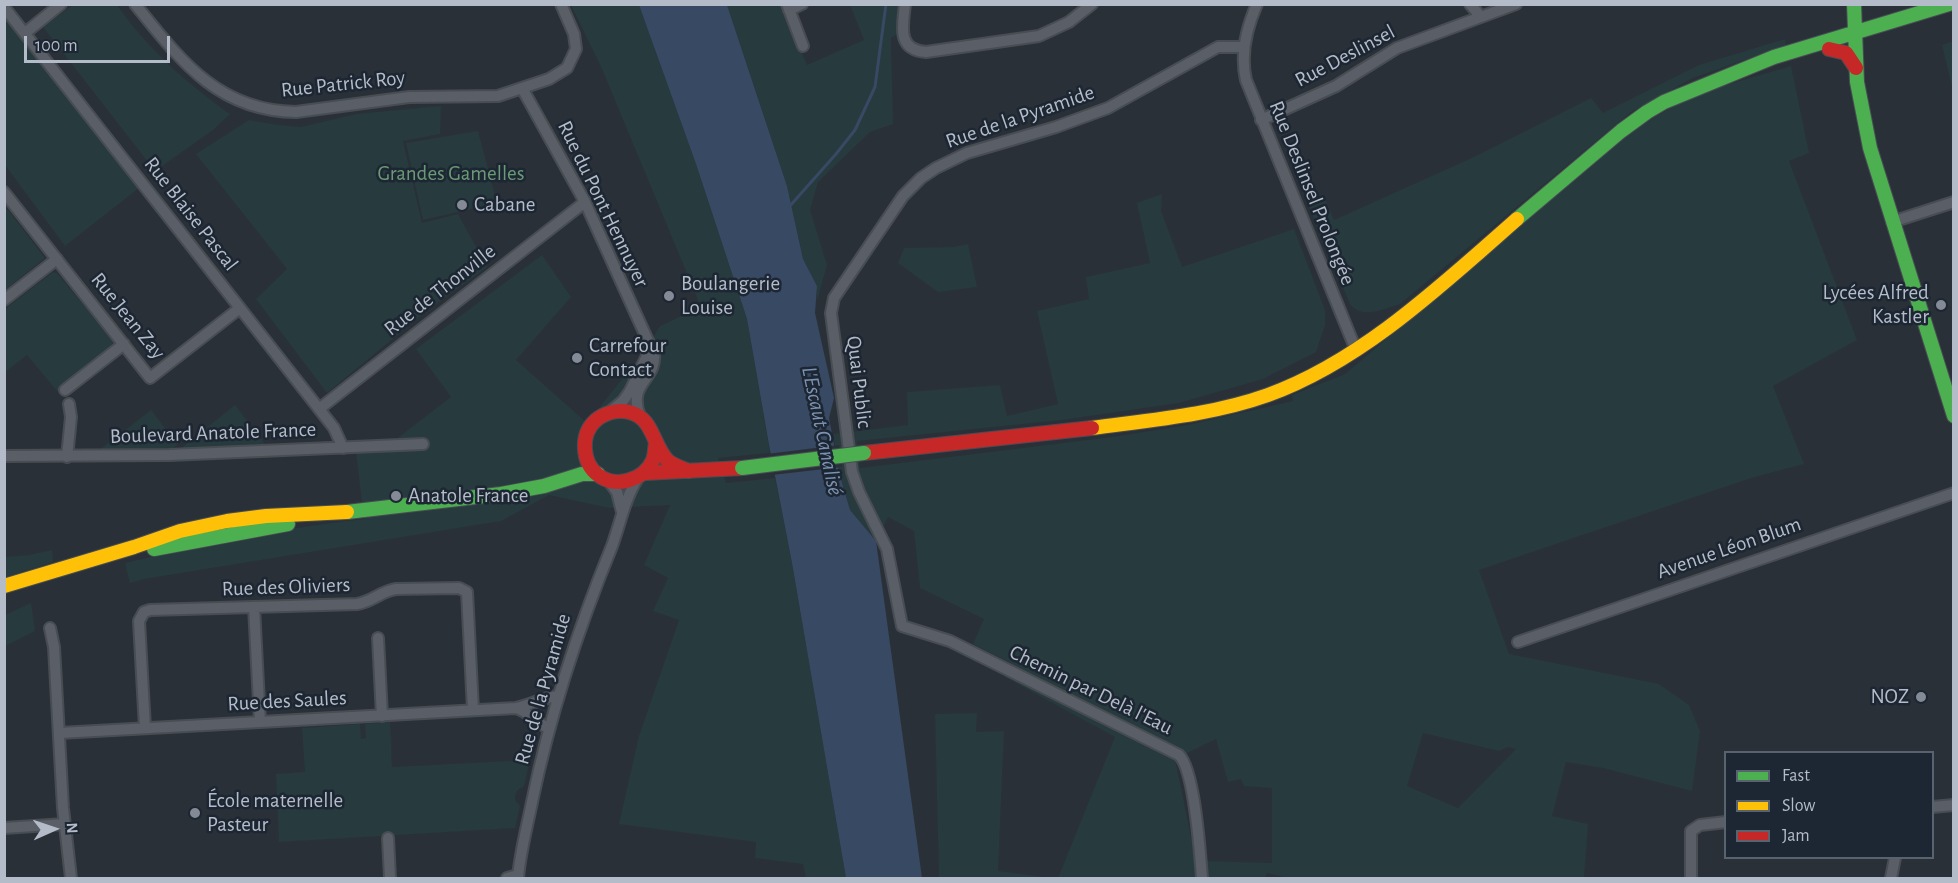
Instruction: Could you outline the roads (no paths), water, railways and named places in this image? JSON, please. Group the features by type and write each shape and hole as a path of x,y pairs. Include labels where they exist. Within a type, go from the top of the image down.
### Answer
{"main road":[{"path":"1854,4 1859,99 1870,148 1953,416"},
{"path":"1713,81 1828,49 1854,37 1949,4"},
{"path":"4,586 126,550 187,529 248,518 332,514 501,494 534,489 582,474 621,483 641,476 742,468 1094,427 1219,410 1257,399 1320,371 1408,311 1625,128 1665,102 1759,62 1953,11"},
{"path":"1828,49 1846,53 1856,68"},
{"path":"558,481 577,465 585,449 587,434 592,425 607,413 626,411 640,416 652,429 656,442 668,460 689,471"},
{"path":"641,476 654,459 656,442"},
{"path":"585,449 589,463 603,477"},
{"path":"4,597 104,561 153,549 332,514"}],"street":[{"path":"25,33 61,4"},
{"name":"Rue Patrick Roy","path":"135,4 174,52 196,74 227,96 262,110 296,112 409,97 493,96 559,75 573,59 576,49 575,39 561,4"},
{"path":"802,4 788,7 803,46"},
{"path":"905,4 902,33 904,40 914,50 926,52 1040,36 1070,22 1092,4"},
{"path":"1244,47 1257,4"},
{"path":"1470,4 1481,17"},
{"name":"Rue Deslinsel","path":"1261,120 1329,90 1397,48 1516,4"},
{"name":"Rue Blaise Pascal","path":"4,7 319,409 337,434 343,448"},
{"name":"Rue de la Pyramide","path":"831,317 834,298 892,212 915,183 936,168 967,153 1056,127 1108,108 1218,47 1244,47"},
{"name":"Rue Deslinsel Prolongée","path":"1244,47 1246,80 1354,346"},
{"name":"Rue du Pont Hennuyer","path":"522,88 585,202 654,354 655,362 638,390 636,405 640,416"},
{"name":"Rue Jean Zay","path":"4,192 150,378 240,308"},
{"name":"Rue de Thonville","path":"319,409 585,202"},
{"path":"1892,222 1953,202"},
{"path":"4,300 57,259"},
{"name":"Quai Public","path":"831,317 852,472 859,492 887,549 902,626"},
{"path":"607,413 623,401 630,391 647,356 646,338"},
{"path":"65,390 124,344"},
{"path":"67,457 71,417 69,404"},
{"name":"Boulevard Anatole France","path":"4,456 169,455 423,444"},
{"name":"Rue de la Pyramide","path":"518,877 540,761 549,728 581,624 630,491 641,476"},
{"path":"603,477 619,496 622,515"},
{"name":"Avenue Léon Blum","path":"1518,642 1953,493"},
{"name":"Rue des Oliviers","path":"145,728 139,621 144,612 362,604 387,591 396,589 459,588 465,590 468,595 473,711"},
{"path":"254,607 260,722"},
{"name":"Chemin par Delà l'Eau","path":"902,626 950,641 1179,755 1185,764 1197,819 1202,879"},
{"path":"50,628 54,647 65,824 71,879"},
{"path":"378,638 382,716"},
{"name":"Rue des Saules","path":"59,733 516,708 532,705 552,696 559,696"},
{"path":"516,708 530,715 538,724 549,728"},
{"path":"1934,807 1953,805"},
{"path":"1691,879 1689,837 1691,831 1696,826 1724,822"},
{"path":"4,828 65,824"},
{"path":"388,838 390,879"},
{"path":"1891,879 1895,859"},
{"path":"507,879 518,877"}],"water":[{"name":"L'Escaut Canalisé","path":"639,5 727,5 787,186 803,259 817,286 815,313 834,398 829,418 840,476 850,510 876,541 922,878 846,878 747,319 696,164"}],"waterway":[{"path":"789,207 855,130 875,87 886,4"}],"place":[{"name":"Cabane","path":"462,205"},
{"name":"Boulangerie Louise","path":"669,296"},
{"name":"Lycées Alfred Kastler","path":"1941,305"},
{"name":"Carrefour Contact","path":"577,358"},
{"name":"Anatole France","path":"396,496"},
{"name":"NOZ","path":"1921,697"},
{"name":"École maternelle Pasteur","path":"195,813"}],"park label":[{"name":"Grandes Gamelles","path":"451,174"}]}
